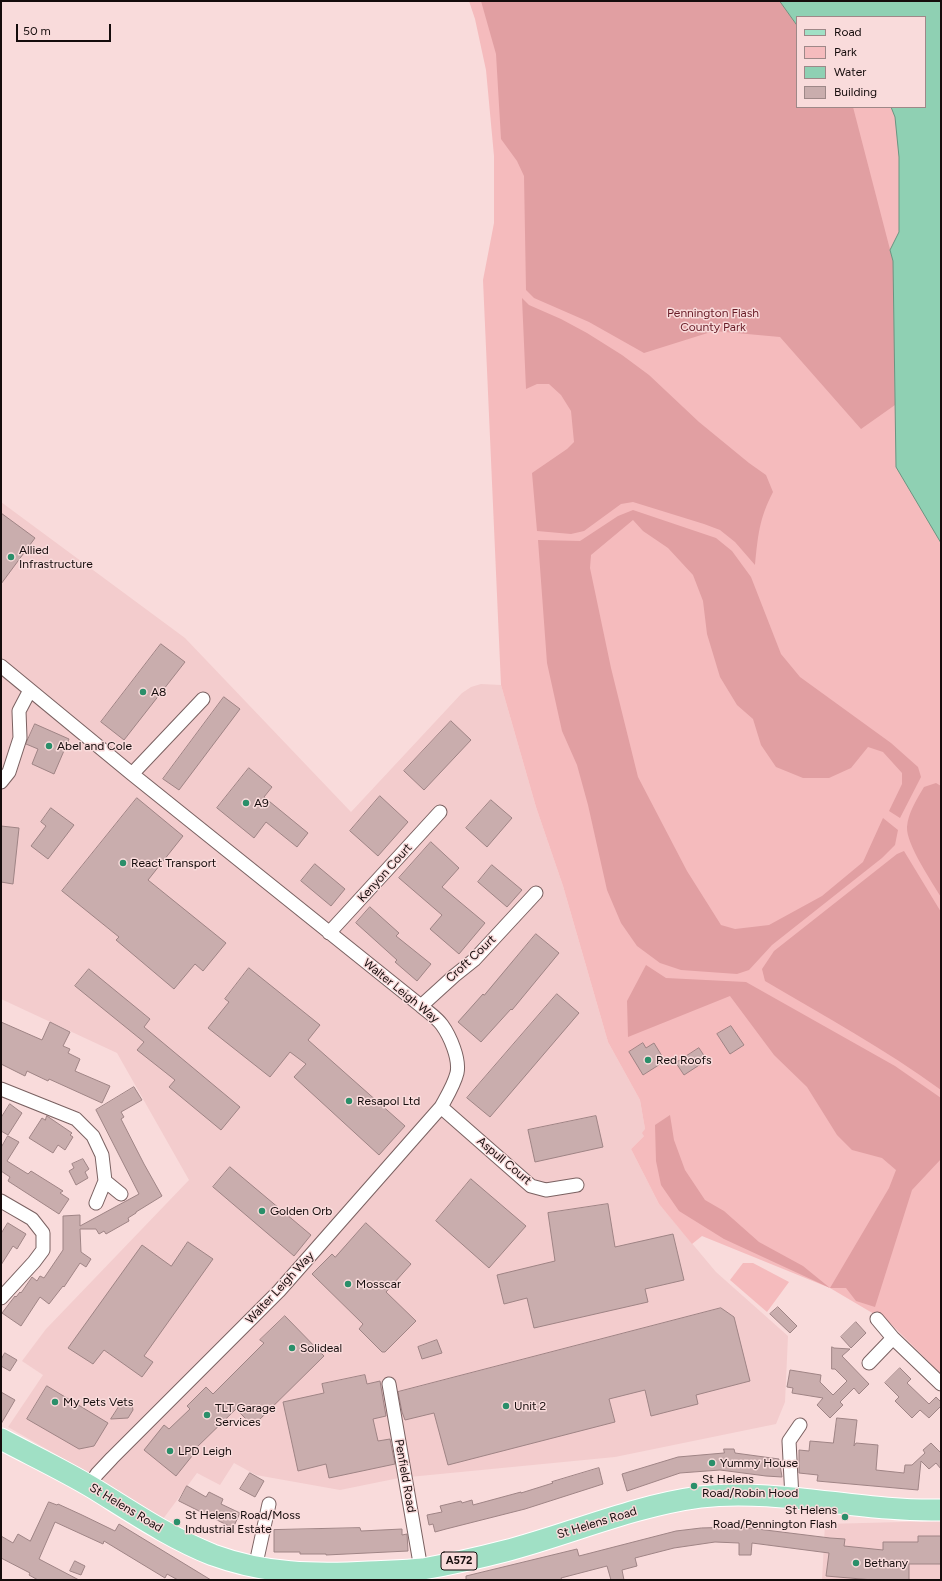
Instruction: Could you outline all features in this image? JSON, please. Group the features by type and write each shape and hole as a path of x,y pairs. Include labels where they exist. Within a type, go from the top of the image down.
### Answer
{"main road":[{"name":"St Helens Road","path":"1,1439 90,1486 180,1540 213,1555 255,1568 288,1572 332,1574 421,1569 507,1550 656,1504 700,1497 743,1494 868,1507 941,1510"}],"street":[{"name":"Walter Leigh Way","path":"1,666 329,934 421,1006 442,1025 451,1041 456,1056 457,1071 450,1090 441,1107 279,1291 96,1474 90,1486"},
{"path":"1,782 9,772 20,738 19,711 30,690"},
{"path":"132,774 203,700"},
{"name":"Kenyon Court","path":"329,934 440,812"},
{"name":"Croft Court","path":"421,1006 474,960 536,893"},
{"path":"1,1088 76,1118 93,1136 102,1155 105,1181 96,1203"},
{"name":"Aspull Court","path":"441,1107 531,1186 546,1190 577,1185"},
{"path":"105,1181 121,1194"},
{"path":"1,1200 32,1219 43,1233 43,1250 1,1298"},
{"path":"877,1319 893,1338 941,1384"},
{"path":"869,1363 893,1338"},
{"name":"Penfield Road","path":"388,1384 421,1569"},
{"path":"792,1498 789,1441 800,1425"},
{"path":"255,1568 269,1504"}],"shaded area":[{"path":"1,502 185,638 351,812 462,693 471,687 481,684 501,685 536,807 563,886 608,1042 640,1100 645,1129 644,1136 631,1149 659,1204 716,1272 788,1336 785,1402 776,1424 615,1457 399,1478 340,1490 256,1475 234,1463 220,1485 197,1473 163,1519 78,1467 8,1427 43,1375 22,1361 46,1329 189,1180 117,1053 1,999"},
{"path":"941,1521 941,1580 822,1580 825,1524"}],"green space":[{"name":"Pennington Flash County Park","path":"469,1 941,1 941,1374 891,1324 830,1288 702,1236 692,1244 659,1204 631,1149 644,1136 642,1133 645,1129 640,1100 608,1042 563,886 536,807 501,685 483,280 494,223 494,156 486,70 475,19"},
{"path":"481,1 780,1 796,24 796,108 853,108 893,261 895,405 861,429 780,337 714,331 644,353 589,322 534,298 526,290 524,176 517,161 501,139 496,54"},
{"path":"522,298 529,305 561,319 622,355 649,375 699,422 766,475 773,492 762,519 758,536 755,565 735,542 720,530 633,502 621,504 584,531 571,534 537,531 532,473 567,449 574,442 571,411 561,395 549,384 537,384 526,389"},
{"path":"633,510 716,538 732,551 751,577 781,654 800,677 891,743 918,767 921,777 900,818 889,811 902,784 902,773 883,752 868,747 851,768 829,778 803,778 776,767 761,745 753,719 737,705 720,677 707,634 703,601 693,575 668,548 643,531 633,520 591,555 590,568 611,668 638,777 687,871 721,925 735,929 769,925 822,896 863,862 883,818 898,830 895,845 882,858 772,945 749,970 737,974 681,970 660,963 637,946 621,923 607,890 588,805 577,765 562,731 547,663 538,540 580,541 618,516"},
{"path":"936,783 941,786 941,897 915,853 907,827 911,811 924,787"},
{"path":"904,851 941,912 941,1090 876,1047 765,981 762,969 774,951 897,854"},
{"path":"646,965 666,978 746,982 895,1066 941,1098 941,1159 912,1190 875,1307 856,1301 846,1288 830,1288 889,1188 896,1170 882,1158 852,1150 837,1135 807,1087 774,1055 730,996 628,1037 627,1001"},
{"path":"670,1115 674,1140 685,1170 705,1200 724,1211 759,1242 803,1266 830,1288 724,1239 679,1211 661,1185 656,1161 655,1125"},
{"path":"743,1263 753,1263 789,1282 767,1312 730,1280"}],"water":[{"path":"780,1 941,1 941,543 896,467 893,261 890,250 899,232 899,157 895,117 891,108 926,108 926,16 796,16 796,24"}],"building":[{"name":"Allied Infrastructure","path":"1,513 35,538 1,584"},
{"name":"A8","path":"161,644 185,662 124,740 101,722"},
{"path":"224,697 240,709 179,790 163,779"},
{"path":"451,721 471,740 424,790 404,771"},
{"name":"Abel and Cole","path":"35,724 69,739 54,774 32,764 38,749 26,744"},
{"name":"A9","path":"249,768 272,787 264,797 308,833 297,847 266,822 254,838 217,808"},
{"path":"380,796 408,822 378,856 350,831"},
{"path":"137,798 183,836 148,880 226,943 203,971 195,964 174,989 116,940 119,937 62,891"},
{"path":"491,800 512,818 487,847 466,828"},
{"path":"51,808 74,825 48,859 31,846 46,826 41,822"},
{"path":"1,826 19,828 13,884 1,882"},
{"path":"431,842 459,868 442,887 485,923 459,954 430,929 442,915 399,878"},
{"path":"315,864 345,889 331,906 301,881"},
{"path":"492,865 522,890 507,907 478,882"},
{"path":"370,907 399,933 396,936 431,964 417,981 395,962 397,960 356,923"},
{"path":"536,934 559,953 512,1010 511,1009 481,1042 458,1022 483,994 484,995"},
{"path":"249,968 320,1025 308,1040 405,1126 379,1155 294,1077 306,1064 290,1052 270,1077 208,1028 229,1002 225,999"},
{"path":"89,969 150,1019 144,1027 240,1107 221,1130 169,1087 175,1080 137,1050 144,1042 75,986"},
{"path":"557,994 579,1013 490,1117 467,1098"},
{"path":"1,1022 42,1040 50,1022 70,1032 63,1046 70,1049 68,1053 80,1059 75,1071 110,1086 102,1103 49,1079 48,1081 27,1071 25,1076 1,1064"},
{"path":"731,1026 744,1045 730,1054 717,1034"},
{"name":"Red Roofs","path":"643,1043 646,1048 654,1043 665,1061 643,1075 629,1052"},
{"path":"699,1048 707,1060 684,1075 676,1063"},
{"path":"134,1087 142,1100 121,1112 124,1117 121,1119 162,1196 128,1218 129,1221 106,1234 104,1231 99,1234 96,1229 80,1229 81,1252 91,1259 86,1267 80,1263 64,1287 63,1286 49,1304 40,1297 21,1326 2,1313 15,1296 16,1297 20,1292 21,1293 32,1277 37,1281 40,1276 44,1278 63,1250 63,1216 80,1215 80,1226 139,1194 96,1110"},
{"path":"10,1104 22,1113 8,1135 1,1131 1,1118"},
{"path":"47,1116 72,1133 70,1135 73,1137 65,1150 58,1145 53,1153 29,1138 42,1118 45,1120"},
{"path":"596,1116 603,1147 535,1162 528,1130"},
{"path":"8,1136 19,1142 7,1161 28,1174 31,1171 63,1191 60,1193 69,1199 59,1214 8,1181 10,1177 1,1171 1,1148"},
{"path":"83,1159 89,1169 85,1172 88,1178 76,1185 69,1171 74,1168 72,1164"},
{"name":"Golden Orb","path":"230,1167 311,1235 294,1256 213,1187"},
{"path":"471,1179 526,1226 489,1268 436,1221"},
{"path":"608,1204 615,1247 673,1234 684,1280 645,1289 648,1302 534,1328 527,1298 504,1304 497,1275 555,1261 548,1213"},
{"path":"8,1223 26,1234 17,1249 13,1246 1,1265 1,1234"},
{"path":"366,1223 411,1264 386,1292 416,1321 385,1352 382,1352 359,1329 363,1324 312,1274 332,1254 335,1257"},
{"path":"188,1242 213,1259 144,1356 153,1362 142,1377 104,1350 93,1364 68,1348 142,1245 171,1266"},
{"path":"778,1307 797,1326 790,1333 770,1314"},
{"path":"721,1308 734,1317 750,1381 696,1395 698,1404 651,1416 645,1390 609,1399 615,1422 448,1465 434,1413 405,1420 402,1412 398,1392"},
{"path":"285,1316 324,1356 253,1426 236,1409 194,1450 196,1451 176,1476 144,1450 164,1425 169,1429 190,1409 187,1406 206,1387 213,1394 264,1343 260,1340"},
{"path":"856,1322 866,1333 851,1348 841,1337"},
{"path":"437,1340 442,1353 422,1359 418,1347"},
{"path":"832,1347 850,1349 842,1356 869,1384 859,1394 854,1388 840,1402 843,1405 830,1418 817,1405 823,1398 792,1393 793,1388 787,1387 790,1370 821,1375 820,1382 833,1395 847,1381 835,1369 832,1369"},
{"path":"5,1353 17,1360 10,1371 1,1366 1,1360"},
{"path":"900,1368 911,1379 907,1383 929,1404 936,1397 941,1402 941,1406 929,1418 920,1410 912,1418 895,1401 899,1397 885,1383"},
{"path":"365,1375 367,1384 380,1381 386,1416 373,1419 378,1441 390,1439 395,1464 329,1478 326,1464 298,1471 283,1402 324,1393 322,1384"},
{"name":"My Pets Vets","path":"47,1386 108,1423 94,1446 79,1449 27,1419"},
{"path":"1,1392 15,1400 1,1424"},
{"path":"124,1399 132,1404 133,1410 128,1418 111,1419"},
{"path":"837,1418 857,1420 854,1446 856,1443 878,1445 876,1470 904,1473 905,1465 912,1465 925,1453 923,1450 931,1443 941,1453 941,1469 936,1463 929,1469 921,1461 918,1490 817,1481 818,1475 799,1473 799,1450 809,1451 810,1441 833,1443"},
{"path":"724,1449 734,1449 735,1453 779,1459 782,1477 720,1470 680,1473 627,1491 622,1474 678,1457 724,1453"},
{"path":"599,1468 603,1484 525,1509 435,1532 433,1524 429,1525 427,1515 442,1512 440,1506 472,1500 473,1505 521,1493"},
{"path":"250,1473 264,1481 255,1497 240,1489"},
{"path":"187,1486 206,1497 209,1492 223,1499 221,1504 240,1513 233,1528 179,1501"},
{"path":"49,1502 58,1504 115,1531 119,1524 211,1580 178,1580 167,1574 165,1578 104,1541 103,1544 55,1522 39,1559 79,1580 38,1580 29,1575 30,1573 1,1558 1,1536 13,1543 18,1534 30,1541"},
{"path":"741,1527 845,1539 844,1546 883,1550 883,1542 918,1542 918,1536 941,1536 941,1564 909,1564 909,1580 873,1580 826,1576 829,1553 752,1543 751,1555 739,1555 739,1543 715,1542 674,1548 635,1558 637,1566 622,1570 624,1580 611,1580 607,1566 561,1578 562,1580 466,1580 466,1576 577,1549 579,1556 676,1531 701,1528"},
{"path":"360,1528 361,1531 402,1529 402,1535 407,1534 408,1551 326,1555 300,1554 300,1552 274,1552 274,1530"},
{"path":"75,1561 85,1566 81,1575 70,1571"}],"place":[{"name":"Allied Infrastructure","path":"11,557"},
{"name":"A8","path":"143,692"},
{"name":"Abel and Cole","path":"49,746"},
{"name":"A9","path":"246,803"},
{"name":"React Transport","path":"123,863"},
{"name":"Red Roofs","path":"648,1060"},
{"name":"Resapol Ltd","path":"349,1101"},
{"name":"Golden Orb","path":"262,1211"},
{"name":"Mosscar","path":"348,1284"},
{"name":"Solideal","path":"292,1348"},
{"name":"My Pets Vets","path":"55,1402"},
{"name":"Unit 2","path":"506,1406"},
{"name":"TLT Garage Services","path":"207,1415"},
{"name":"LPD Leigh","path":"170,1451"},
{"name":"Yummy House","path":"712,1463"},
{"name":"St Helens Road/Robin Hood","path":"694,1486"},
{"name":"St Helens Road/Pennington Flash","path":"845,1517"},
{"name":"St Helens Road/Moss Industrial Estate","path":"177,1522"},
{"name":"Bethany","path":"856,1563"}]}
